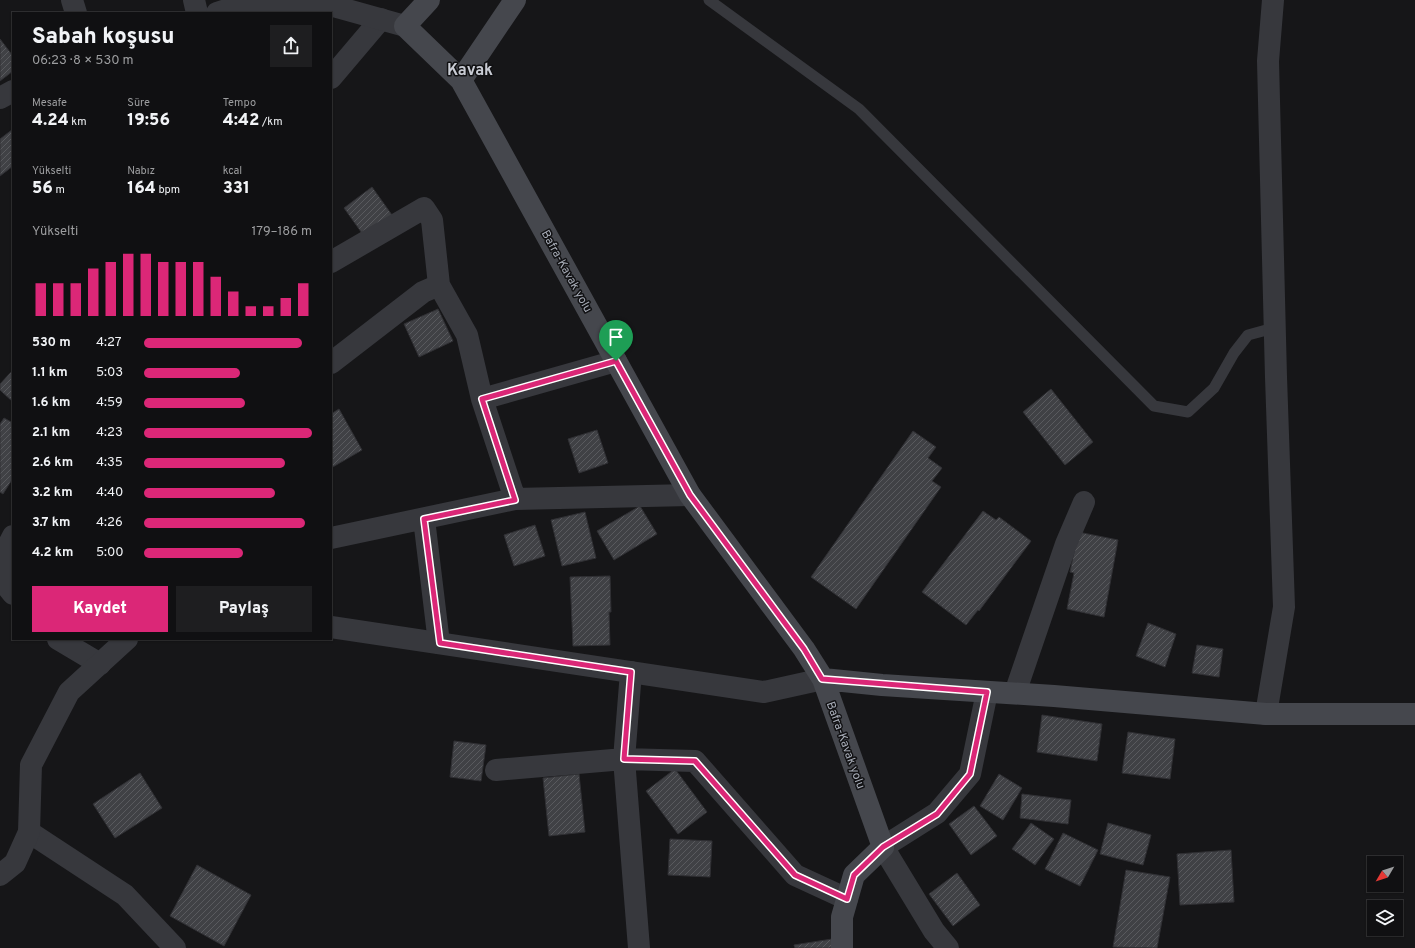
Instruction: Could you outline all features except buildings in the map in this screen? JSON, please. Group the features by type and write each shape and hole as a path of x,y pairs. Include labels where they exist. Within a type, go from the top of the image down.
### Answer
{"main road":[{"path":"405,26 429,0"},
{"path":"462,80 515,0"},
{"name":"Bafra-Kavak yolu","path":"405,26 462,80 690,495 804,649 822,679 883,847"},
{"path":"822,679 1015,693 1266,714 1415,714"},
{"path":"842,948 842,917 854,875 883,847"}],"street":[{"path":"72,0 76,12"},
{"path":"194,0 197,12"},
{"path":"1266,714 1284,607 1274,328 1268,60 1273,0"},
{"path":"220,12 241,5 332,3 405,26"},
{"path":"332,77 381,19"},
{"path":"0,98 12,92"},
{"path":"332,261 424,208 432,220 439,284 466,335 482,399 515,500"},
{"path":"332,362 423,292 439,284"},
{"path":"482,399 616,361"},
{"path":"332,538 515,500 690,495"},
{"path":"1015,693 1066,544 1084,502"},
{"path":"424,519 440,643"},
{"path":"12,538 0,562 9,589 12,593"},
{"path":"332,627 764,692 822,679"},
{"path":"60,640 100,664"},
{"path":"0,875 15,863 29,832 30,765 69,692 126,640"},
{"path":"631,672 624,759 638,948"},
{"path":"948,948 934,931 883,847 937,814 970,774 987,692"},
{"path":"496,770 624,759 695,761 795,875 847,899"},
{"path":"29,832 125,895 175,948"}],"lane":[{"path":"709,0 859,109 1154,406 1188,412 1214,388 1234,353 1248,335 1274,328"}],"district":[{"name":"Kavak","path":"470,69"}],"route":[{"path":"616,361 690,495 804,649 822,679 882,685 987,692 970,774 937,814 883,847 854,875 847,899 795,875 695,761 624,759 631,672 440,643 424,519 515,500 482,399 616,361"}]}
